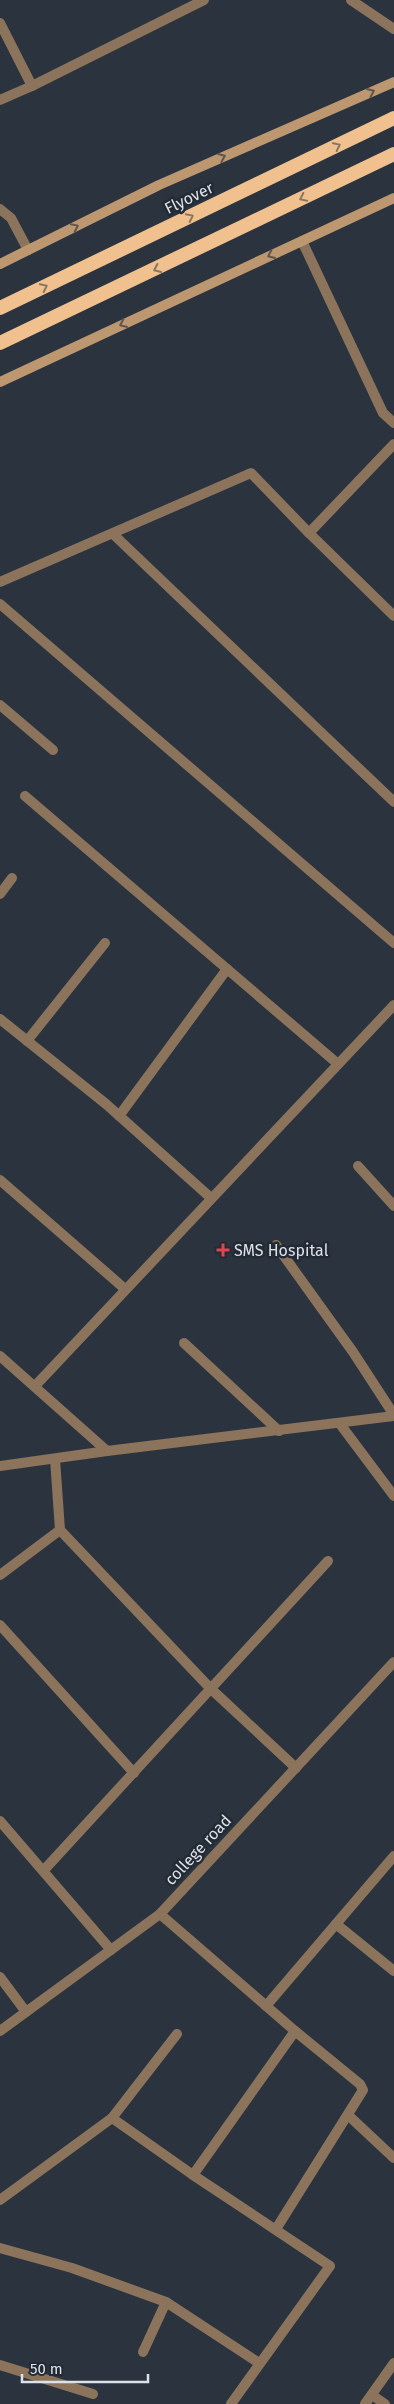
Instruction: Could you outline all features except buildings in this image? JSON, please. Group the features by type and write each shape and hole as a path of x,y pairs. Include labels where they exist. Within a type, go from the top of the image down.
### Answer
{"highway":[{"name":"Flyover","path":"0,308 394,118"},
{"path":"0,343 394,154"}],"main road":[{"path":"0,264 159,185 394,82"},
{"path":"0,382 394,198"}],"street":[{"path":"0,100 32,86 204,0"},
{"path":"351,0 394,29"},
{"path":"0,23 32,86"},
{"path":"0,209 10,218 28,250"},
{"path":"302,240 383,413 394,424"},
{"path":"309,533 394,444"},
{"path":"0,582 251,473 394,616"},
{"path":"113,534 394,802"},
{"path":"0,604 394,943"},
{"path":"0,705 53,750"},
{"path":"25,796 338,1064"},
{"path":"0,894 12,878"},
{"path":"27,1041 104,943"},
{"path":"119,1116 227,969"},
{"path":"35,1386 394,1005"},
{"path":"0,1019 119,1116 211,1198"},
{"path":"358,1166 394,1206"},
{"path":"0,1180 125,1289"},
{"path":"0,1466 107,1451 340,1424 394,1415 353,1352 276,1245"},
{"path":"184,1343 279,1431"},
{"path":"0,1356 107,1451"},
{"path":"340,1424 394,1496"},
{"path":"55,1459 60,1530 210,1688 296,1768"},
{"path":"0,1575 60,1530"},
{"path":"44,1870 328,1560"},
{"path":"0,1625 134,1773"},
{"name":"college road","path":"0,2031 160,1914 394,1662"},
{"path":"0,1821 111,1950"},
{"path":"266,2006 394,1856"},
{"path":"160,1914 295,2031 360,2084 363,2090 276,2229"},
{"path":"336,1924 394,1972"},
{"path":"0,1976 26,2012"},
{"path":"193,2175 295,2031"},
{"path":"0,2200 112,2118 177,2034"},
{"path":"348,2115 394,2158"},
{"path":"112,2118 193,2175 330,2266 231,2404"},
{"path":"0,2248 72,2268 166,2302 259,2363"},
{"path":"144,2352 166,2302"},
{"path":"365,2404 394,2363"},
{"path":"0,2365 93,2394"},
{"path":"372,2395 385,2404"}],"place":[{"name":"SMS Hospital","path":"223,1250"}]}
